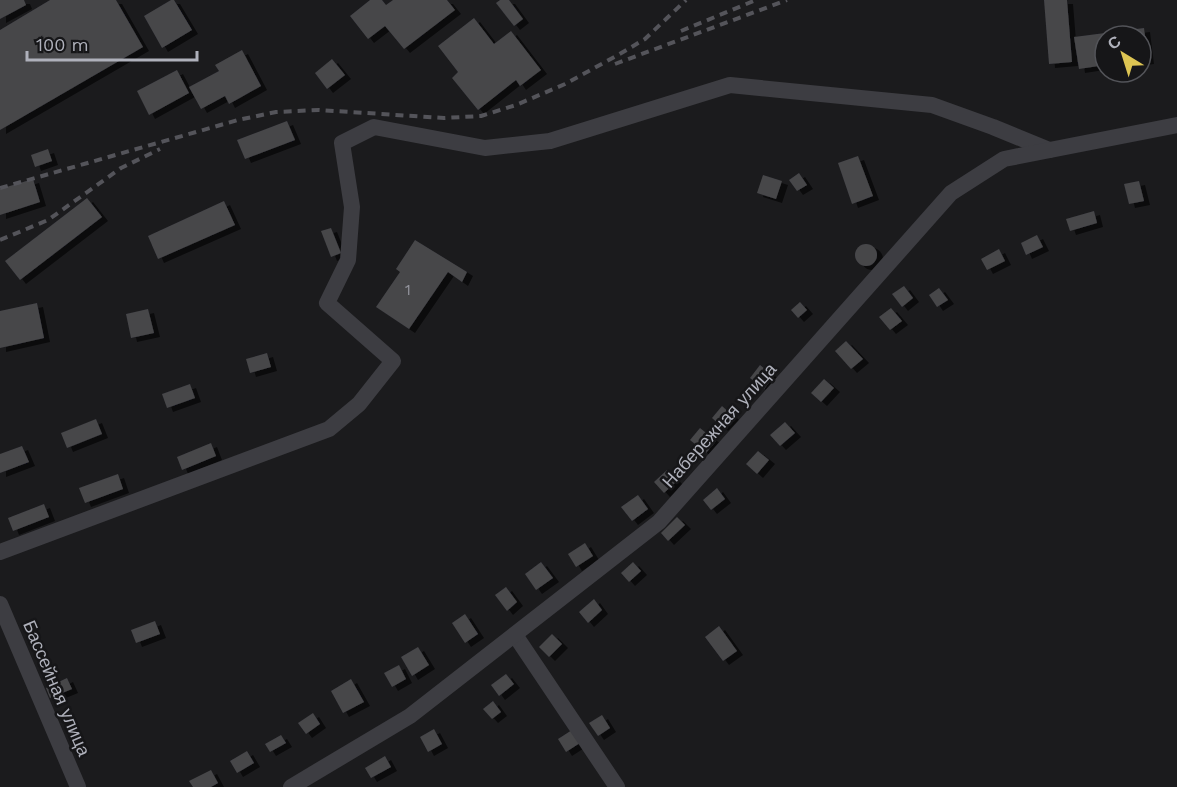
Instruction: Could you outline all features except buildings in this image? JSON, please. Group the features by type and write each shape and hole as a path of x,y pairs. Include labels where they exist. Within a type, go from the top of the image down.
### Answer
{"street":[{"path":"0,552 329,429 359,404 393,361 327,303 348,260 352,207 342,143 374,127 485,148 550,141 730,85 932,105 993,126 1049,150"},
{"name":"Набережная улица","path":"291,787 410,716 659,522 951,193 1004,159 1177,125"},
{"name":"Бассейная улица","path":"0,604 78,787"},
{"path":"515,635 617,787"}],"railway":[{"path":"0,188 238,120 276,112 319,110 444,118 481,116 516,105 565,84 618,55 645,39 686,0"},
{"path":"681,31 756,0"},
{"path":"615,64 787,0"},
{"path":"0,240 48,220 121,168 160,149"}]}
